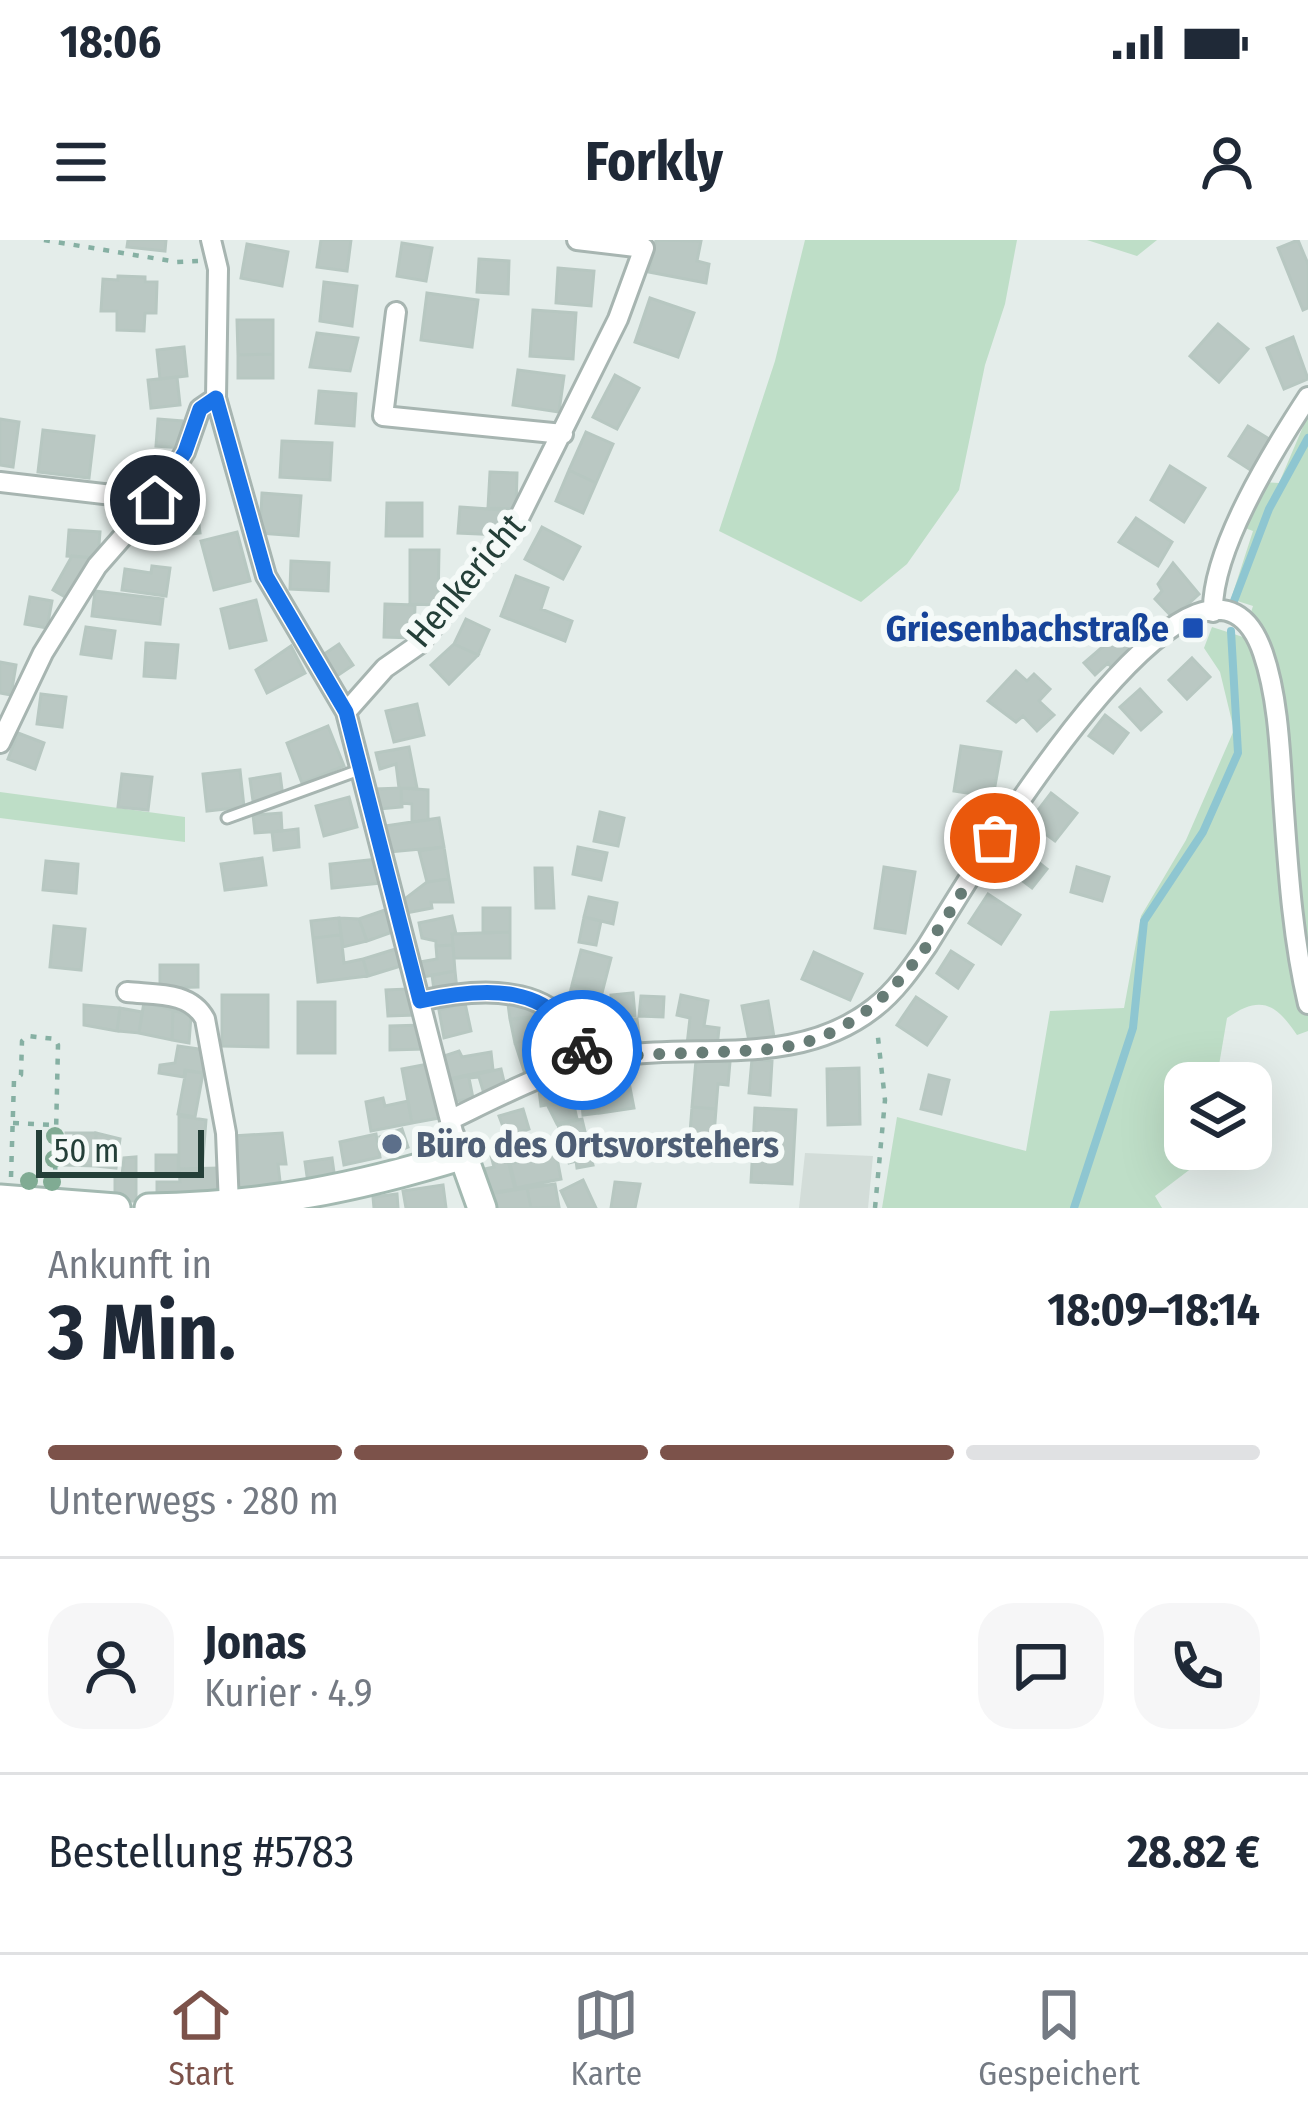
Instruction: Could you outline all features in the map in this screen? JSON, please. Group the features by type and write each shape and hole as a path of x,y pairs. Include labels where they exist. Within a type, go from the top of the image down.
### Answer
{"street":[{"name":"Henkericht","path":"346,712 385,668 418,645 512,532 563,434 618,319 644,248 577,240"},
{"path":"214,249 216,398 266,576 346,712 450,1120 482,1208"},
{"path":"396,312 383,416 563,434"},
{"path":"1213,612 1215,587 1242,511 1308,397"},
{"path":"0,743 43,653 97,566 155,500 185,452 200,409 216,398"},
{"path":"0,482 155,500"},
{"path":"450,1120 543,1076 586,1062 641,1054 788,1047 874,1008 912,967 1018,801 1090,704 1164,635 1194,616 1213,612 1229,614 1251,627 1267,667 1280,748 1294,933 1308,1004"},
{"path":"127,992 183,998 200,1009 205,1019 226,1133 229,1205"},
{"path":"420,1001 474,994 540,1000 566,1022 586,1062"},
{"path":"148,1208 229,1205 334,1192 463,1155"},
{"path":"5,1200 116,1208"}],"lane":[{"path":"227,818 362,769"}],"path":[{"path":"44,240 177,262 214,249"},
{"path":"874,1008 885,1100 875,1208"},
{"path":"5,1200 14,1080 20,1075 22,1041 28,1036 55,1039 58,1045 54,1202"},
{"path":"13,1123 57,1125"}],"shaded area":[{"path":"805,1153 873,1156 868,1208 799,1208"}],"green space":[{"path":"805,240 1017,240 959,490 907,564 861,602 719,531 775,361"},
{"path":"1087,240 1157,240 1137,256"},
{"path":"1308,415 1308,1031 1297,1035 1275,1010 1249,1006 1227,1018 1220,1062 1164,1062 1164,1170 1189,1170 1155,1196 1162,1208 882,1208 897,1117 1026,1151 1050,1011 1124,1008 1141,916 1186,840 1234,730 1220,672 1204,648 1212,627 1243,637 1253,606 1231,599 1253,531 1245,528 1263,482 1279,483"},
{"path":"0,792 185,817 185,842 0,818"}],"building":[{"path":"128,240 166,240 165,251 127,247"},
{"path":"321,240 351,240 347,271 317,267"},
{"path":"656,240 701,241 697,261 709,264 706,283 649,272"},
{"path":"1298,240 1308,264 1308,308 1303,310 1278,248"},
{"path":"402,243 432,248 426,281 397,276"},
{"path":"247,244 288,252 282,286 241,278"},
{"path":"479,259 509,261 508,294 477,292"},
{"path":"558,268 594,271 591,306 556,303"},
{"path":"118,276 157,282 156,313 145,313 144,331 117,330 117,311 101,311 103,279 118,280"},
{"path":"324,282 357,286 352,326 320,321"},
{"path":"427,293 478,300 472,347 421,340"},
{"path":"650,298 694,313 678,357 635,342"},
{"path":"533,310 576,313 573,359 530,356"},
{"path":"237,320 273,320 273,354 238,355"},
{"path":"1218,324 1248,349 1219,382 1190,356"},
{"path":"317,333 358,338 350,371 310,367"},
{"path":"1293,337 1308,379 1284,389 1267,348"},
{"path":"184,347 187,376 160,379 157,350"},
{"path":"273,354 273,378 238,378 238,355"},
{"path":"518,370 564,376 559,412 513,405"},
{"path":"615,375 639,388 617,429 593,417"},
{"path":"177,377 180,405 151,408 148,380"},
{"path":"319,391 356,394 354,426 316,423"},
{"path":"0,419 19,422 13,467 0,465"},
{"path":"158,419 182,421 181,448 156,446"},
{"path":"1248,426 1274,442 1255,473 1229,456"},
{"path":"43,430 94,436 89,478 38,472"},
{"path":"586,432 613,444 596,483 569,470"},
{"path":"282,441 332,443 330,480 280,477"},
{"path":"1170,466 1205,488 1184,522 1151,500"},
{"path":"569,470 596,483 583,513 556,501"},
{"path":"490,472 517,473 516,509 488,508"},
{"path":"262,493 301,496 298,536 260,533"},
{"path":"196,498 200,533 175,536 171,501"},
{"path":"387,503 422,503 422,536 386,536"},
{"path":"460,507 503,510 501,535 458,533"},
{"path":"1136,518 1172,542 1158,566 1119,542"},
{"path":"542,527 580,547 563,579 525,559"},
{"path":"69,530 100,532 98,558 67,556"},
{"path":"237,532 250,581 214,590 201,541"},
{"path":"410,550 439,550 438,605 410,604"},
{"path":"72,556 98,558 72,601 53,590"},
{"path":"291,561 329,563 328,591 290,589"},
{"path":"1173,563 1199,594 1173,618 1155,599 1162,591 1158,584"},
{"path":"152,566 170,568 166,596 122,590 125,569 151,573"},
{"path":"516,576 548,588 541,609 572,621 565,641 501,616"},
{"path":"95,591 163,599 160,624 92,616"},
{"path":"30,597 52,601 47,628 25,624"},
{"path":"256,600 266,640 230,648 221,609"},
{"path":"385,604 415,605 414,638 384,637"},
{"path":"466,619 489,630 478,655 454,644"},
{"path":"1128,625 1142,642 1113,669 1108,663 1095,675 1084,663"},
{"path":"86,627 115,631 111,658 81,654"},
{"path":"146,643 178,645 175,678 144,676"},
{"path":"339,644 353,665 334,678 320,657"},
{"path":"454,644 478,655 449,684 431,665"},
{"path":"291,646 305,673 267,693 256,670"},
{"path":"1192,658 1210,677 1187,699 1169,680"},
{"path":"0,662 16,665 11,695 0,693"},
{"path":"1016,671 1027,681 1034,674 1050,689 1039,701 1054,715 1037,731 1023,716 1016,722 988,701"},
{"path":"1140,689 1161,712 1141,730 1120,707"},
{"path":"41,694 66,697 62,727 37,724"},
{"path":"417,704 424,735 394,742 386,711"},
{"path":"1105,715 1128,733 1113,753 1089,736"},
{"path":"328,726 344,766 302,783 287,743"},
{"path":"18,733 44,743 35,769 8,759"},
{"path":"961,746 1001,752 993,797 954,791"},
{"path":"409,747 417,788 399,788 396,764 380,769 376,753"},
{"path":"240,770 244,807 207,811 203,774"},
{"path":"122,774 152,777 148,810 118,807"},
{"path":"280,774 283,797 253,801 250,779"},
{"path":"401,788 402,807 380,809 376,789"},
{"path":"401,788 428,790 428,820 412,822 412,804 401,803"},
{"path":"1051,793 1077,813 1055,841 1029,822"},
{"path":"349,797 357,827 324,836 316,806"},
{"path":"600,812 624,818 618,846 594,841"},
{"path":"281,813 282,831 255,833 253,815"},
{"path":"439,818 444,847 390,852 385,826"},
{"path":"298,829 299,847 274,850 272,832"},
{"path":"444,847 449,879 427,882 419,851"},
{"path":"578,847 607,853 601,880 573,874"},
{"path":"1019,847 1047,869 1032,888 1004,867"},
{"path":"262,858 266,885 225,890 221,864"},
{"path":"379,859 382,883 332,888 330,864"},
{"path":"46,861 78,864 76,893 43,890"},
{"path":"884,867 915,872 905,933 875,928"},
{"path":"1077,867 1109,877 1102,901 1071,892"},
{"path":"535,868 552,868 554,908 536,908"},
{"path":"449,879 453,902 431,902 432,908 406,913 402,901 427,882"},
{"path":"988,894 1020,915 1001,944 969,923"},
{"path":"589,897 617,903 613,924 584,917"},
{"path":"483,908 510,908 510,932 483,932"},
{"path":"388,909 395,931 367,941 359,919"},
{"path":"452,916 453,945 436,946 436,941 422,938 419,923"},
{"path":"584,917 601,921 596,945 579,942"},
{"path":"339,918 341,935 313,938 311,921"},
{"path":"339,918 359,919 367,941 343,947"},
{"path":"54,926 85,929 81,970 50,967"},
{"path":"510,932 510,958 454,958 452,934"},
{"path":"341,935 344,963 363,959 368,976 318,982 313,938"},
{"path":"453,945 455,971 423,977 420,962 437,959 436,946"},
{"path":"399,948 404,965 368,976 363,959"},
{"path":"581,950 611,958 602,993 572,985"},
{"path":"951,951 973,965 958,988 937,973"},
{"path":"814,952 862,974 850,1000 802,979"},
{"path":"160,965 198,965 198,987 160,988"},
{"path":"455,971 457,990 434,990 432,975"},
{"path":"572,985 602,993 594,1021 565,1013"},
{"path":"408,989 415,1015 388,1016 386,990"},
{"path":"633,993 635,1016 614,1018 611,995"},
{"path":"222,995 268,995 268,1047 222,1046"},
{"path":"681,995 708,1001 704,1026 719,1028 717,1048 687,1045 690,1018 677,1015"},
{"path":"641,996 664,997 663,1017 639,1016"},
{"path":"916,997 946,1017 927,1045 897,1025"},
{"path":"768,1001 774,1037 749,1041 742,1006"},
{"path":"144,1002 173,1010 172,1040 139,1033"},
{"path":"298,1002 335,1002 335,1053 298,1053"},
{"path":"465,1003 471,1031 444,1038 439,1010"},
{"path":"508,1004 534,1005 544,1016 510,1019"},
{"path":"84,1005 120,1008 117,1031 84,1025"},
{"path":"120,1008 142,1012 139,1033 117,1031"},
{"path":"173,1010 191,1016 189,1043 172,1040"},
{"path":"533,1018 538,1036 515,1043 510,1019"},
{"path":"637,1019 640,1044 616,1047 614,1022"},
{"path":"423,1025 424,1049 390,1050 390,1026"},
{"path":"565,1033 576,1058 526,1077 515,1043 538,1036 542,1045"},
{"path":"178,1046 206,1050 203,1073 185,1070 184,1077 159,1073 160,1065 175,1063"},
{"path":"459,1051 462,1057 491,1052 493,1070 448,1079 444,1056"},
{"path":"752,1059 772,1061 770,1095 749,1093"},
{"path":"696,1060 730,1062 728,1085 718,1084 716,1109 692,1107"},
{"path":"428,1064 439,1118 412,1123 402,1069"},
{"path":"626,1067 634,1108 600,1113 598,1102 605,1101 602,1070"},
{"path":"859,1068 860,1124 828,1125 827,1069"},
{"path":"501,1069 506,1090 485,1097 479,1077 469,1078 473,1098 453,1102 449,1080"},
{"path":"186,1071 203,1073 195,1117 178,1114"},
{"path":"929,1075 949,1080 941,1114 921,1109"},
{"path":"570,1080 573,1100 541,1106 539,1090"},
{"path":"383,1098 385,1106 408,1101 412,1123 371,1131 366,1102"},
{"path":"573,1101 577,1119 557,1124 548,1106"},
{"path":"597,1103 599,1113 583,1115 582,1104"},
{"path":"692,1107 716,1109 713,1148 689,1146"},
{"path":"755,1108 796,1110 792,1184 751,1182"},
{"path":"523,1109 529,1129 507,1137 499,1116"},
{"path":"179,1116 206,1120 202,1170 179,1169"},
{"path":"582,1119 593,1165 577,1168 576,1161 569,1163 558,1125"},
{"name":"Büro des Ortsvorstehers","path":"402,1129 408,1147 387,1155 380,1137"},
{"path":"66,1133 96,1133 95,1166 65,1165"},
{"path":"96,1133 120,1139 116,1168 95,1166"},
{"path":"282,1133 286,1164 278,1164 281,1190 237,1197 233,1136"},
{"path":"376,1134 380,1157 344,1165 340,1142"},
{"path":"503,1140 515,1189 489,1193 485,1169 494,1167 488,1144"},
{"path":"556,1153 561,1179 516,1188 510,1164"},
{"path":"156,1155 178,1155 178,1175 156,1176"},
{"path":"136,1157 136,1201 115,1201 115,1175 122,1175 124,1158"},
{"path":"332,1158 336,1187 309,1190 305,1162"},
{"path":"219,1168 219,1191 202,1191 202,1205 157,1204 157,1182 180,1182 179,1169"},
{"path":"583,1180 596,1208 569,1208 561,1191"},
{"path":"615,1182 640,1184 635,1208 611,1208"},
{"path":"555,1184 559,1207 531,1208 527,1188"},
{"path":"443,1185 446,1208 406,1208 403,1191"},
{"path":"527,1188 531,1208 493,1208 489,1194"},
{"path":"397,1194 398,1208 374,1208 373,1197"}],"waterway":[{"path":"1234,601 1269,509 1308,438"},
{"path":"1074,1208 1133,1028 1144,921 1203,832 1238,753 1231,631"}],"way so far":[{"path":"582,1050 586,1062 641,1054 775,1049 812,1040 855,1021 898,986 995,838"}],"place":[{"name":"Griesenbachstraße","path":"1193,628"},
{"name":"Büro des Ortsvorstehers","path":"392,1144"}],"route":[{"path":"155,500 185,452 200,409 216,398 266,576 346,712 420,1001 474,994 540,1000 566,1022 582,1050"}]}
